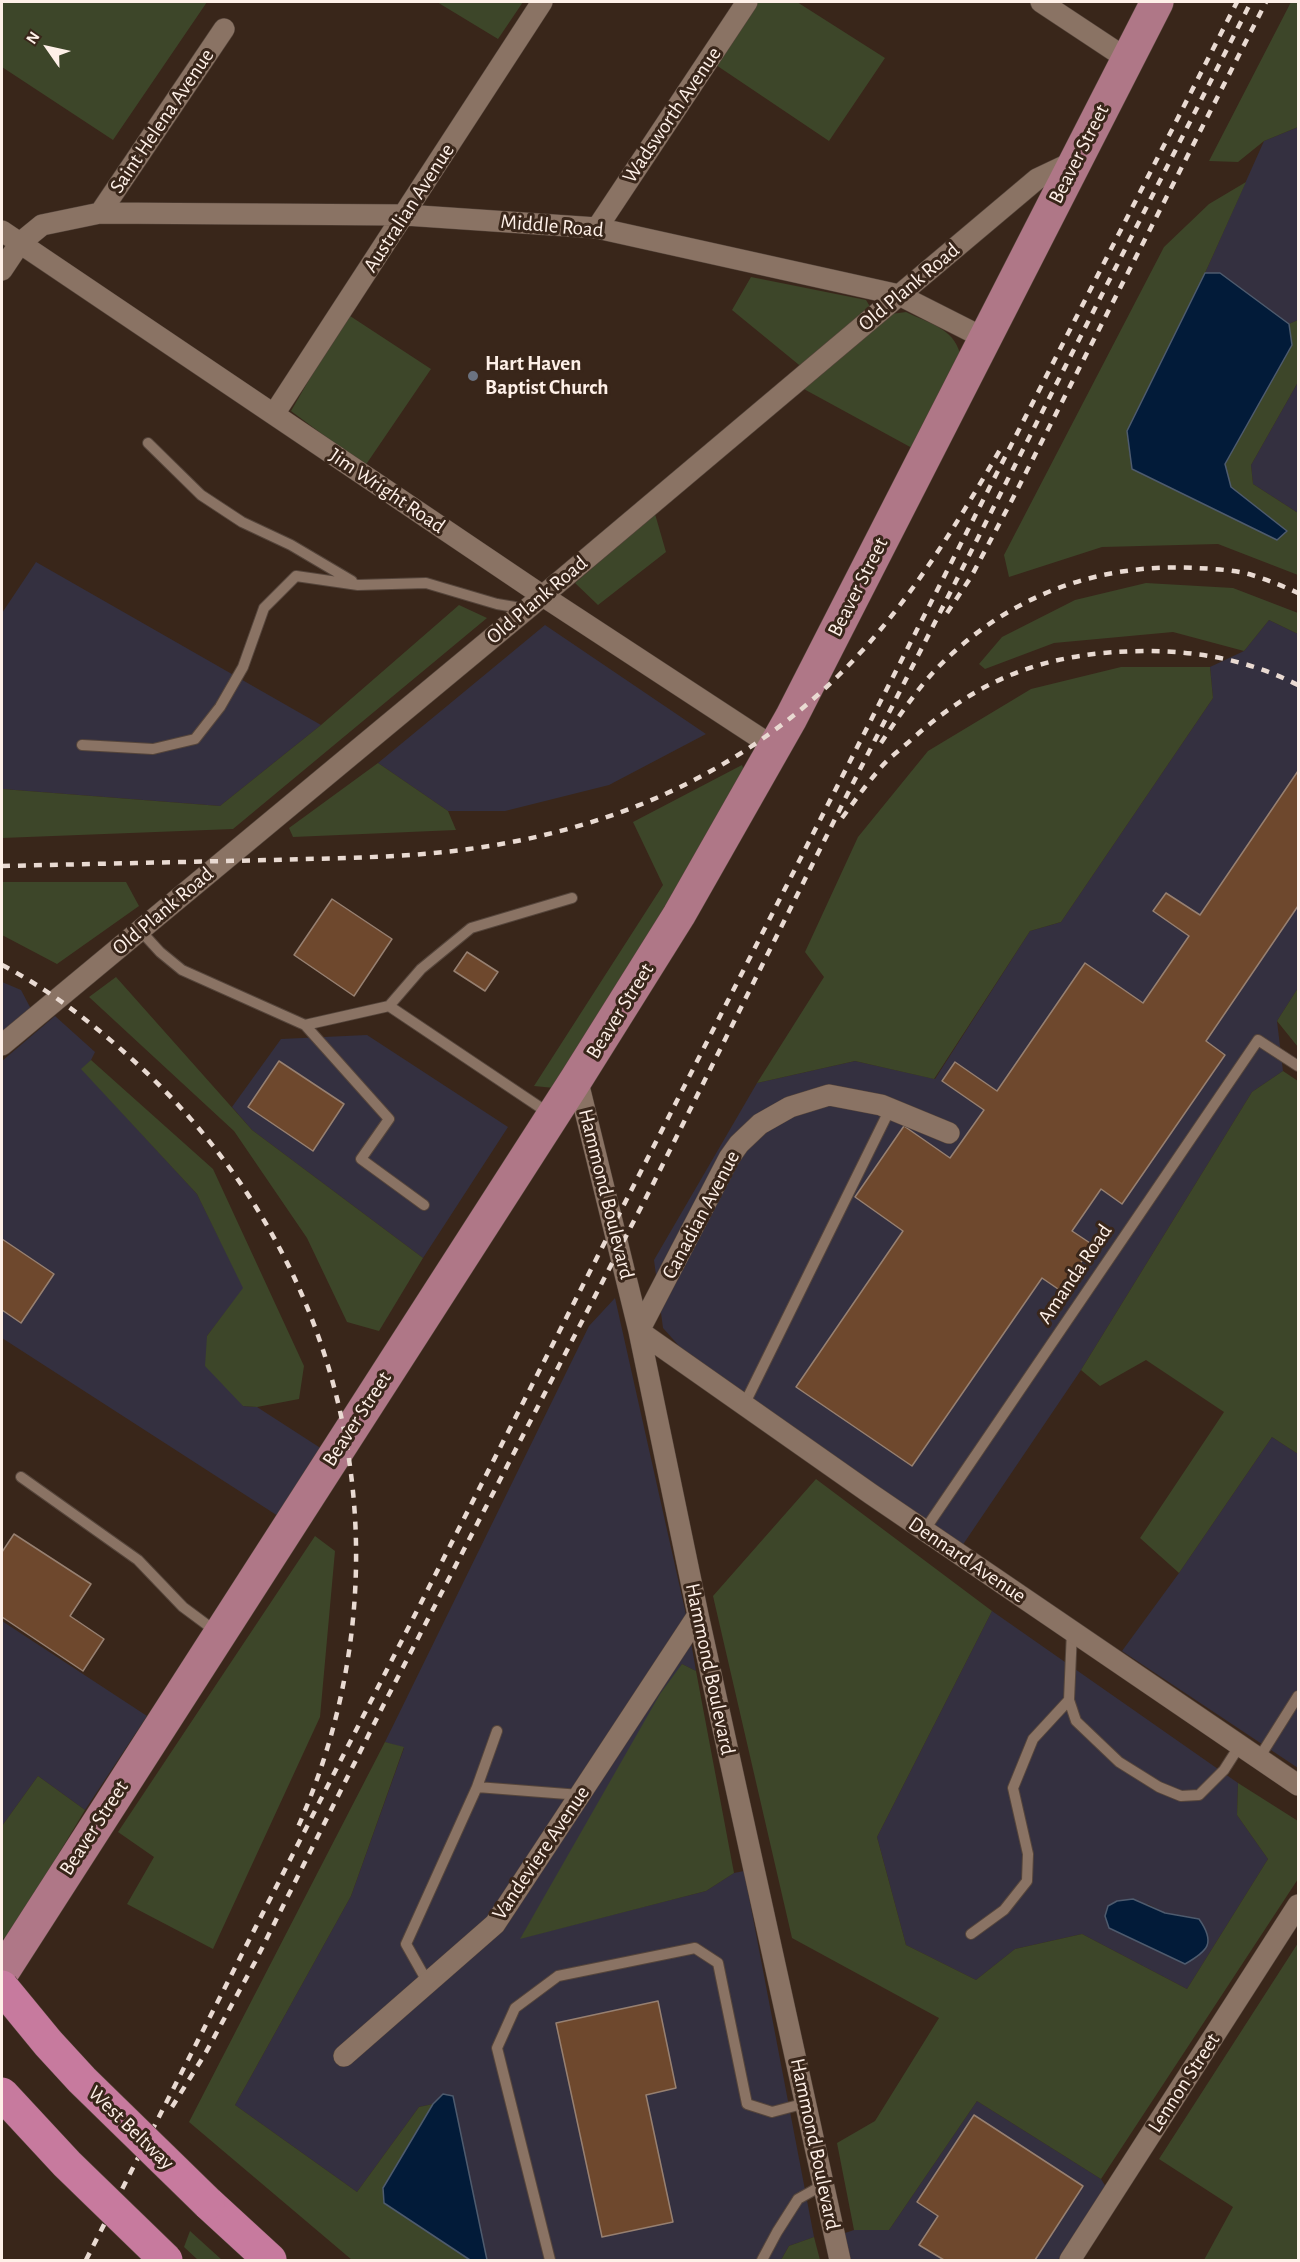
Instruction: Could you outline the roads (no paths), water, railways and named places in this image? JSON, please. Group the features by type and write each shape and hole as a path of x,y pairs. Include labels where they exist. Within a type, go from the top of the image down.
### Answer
{"highway":[{"name":"West Beltway","path":"2,1987 82,2080 270,2260"},
{"path":"2,2094 67,2164 166,2260"}],"main road":[{"name":"Beaver Street","path":"2,1973 553,1116 679,915 775,748 1157,2"}],"street":[{"name":"Australian Avenue","path":"274,414 542,2"},
{"name":"Wadsworth Avenue","path":"597,228 747,2"},
{"path":"1041,2 1127,59"},
{"name":"Saint Helena Avenue","path":"100,213 224,29"},
{"name":"Old Plank Road","path":"2,1045 139,929 535,603 1037,179 1075,162"},
{"name":"Middle Road","path":"2,270 20,243 42,225 100,213 405,215 597,228 899,295 986,339"},
{"name":"Jim Wright Road","path":"2,231 274,414 535,603 775,748"},
{"name":"Hammond Boulevard","path":"577,1078 639,1331 698,1615 840,2260"},
{"name":"Canadian Avenue","path":"639,1331 729,1158 749,1132 760,1124 790,1107 829,1095 881,1105 949,1133"},
{"name":"Dennard Avenue","path":"639,1331 924,1531 1299,1785"},
{"name":"Vandeviere Avenue","path":"344,2056 495,1924 698,1615"},
{"name":"Lennon Street","path":"1070,2260 1299,1905"}],"lane":[{"path":"148,443 201,495 242,522 291,545 358,585"},
{"path":"82,744 153,749 195,739 220,707 243,667 264,608 296,576 358,585 426,583 497,604 535,603"},
{"path":"305,1025 389,1006 421,969 471,928 572,898"},
{"path":"139,929 160,952 182,970 305,1025 389,1119 361,1159 424,1205"},
{"path":"389,1006 553,1116"},
{"name":"Amanda Road","path":"924,1531 1258,1040 1299,1066"},
{"path":"744,1405 890,1109"},
{"path":"21,1477 138,1560 183,1607 219,1634"},
{"path":"1072,1631 1069,1700 1076,1721 1119,1762 1159,1787 1180,1796 1199,1795 1224,1770 1240,1745"},
{"path":"1259,1758 1299,1696"},
{"path":"971,1935 1004,1910 1027,1881 1028,1854 1013,1788 1033,1740 1069,1700"},
{"path":"428,1983 406,1944 477,1787 497,1731"},
{"path":"477,1787 580,1795"},
{"path":"550,2260 497,2048 515,2008 558,1976 695,1948 718,1963 747,2104 772,2112 806,2103"},
{"path":"762,2260 798,2199 824,2185"}],"water":[{"path":"1205,273 1220,273 1289,324 1292,345 1225,464 1231,487 1287,531 1277,540 1132,469 1127,431"},
{"path":"1133,1899 1165,1913 1199,1919 1207,1934 1207,1946 1199,1955 1185,1964 1109,1928 1105,1916 1108,1906 1117,1901"},
{"path":"443,2094 453,2096 487,2260 470,2260 384,2203 383,2188 433,2104"}],"railway":[{"path":"86,2260 1237,2"},
{"path":"172,2107 205,2054 255,1962 384,1704 652,1186 848,793 1251,2"},
{"path":"947,613 971,577 1013,498 1266,2"},
{"path":"2,866 345,858 444,852 521,840 571,828 668,793 713,770 757,743 799,711 838,676 862,651 907,596 965,509 1001,448"},
{"path":"881,743 924,683 955,651 981,630 1009,612 1068,585 1131,570 1197,568 1245,573 1298,593"},
{"path":"842,818 885,762 938,718 964,699 991,684 1047,663 1110,652 1165,651 1204,655 1242,663 1298,685"},
{"path":"2,965 61,1001 116,1045 150,1076 220,1154 275,1240 317,1332 344,1428 355,1527 352,1628 333,1728 298,1827"}],"place":[{"name":"Hart Haven Baptist Church","path":"473,376"}]}
